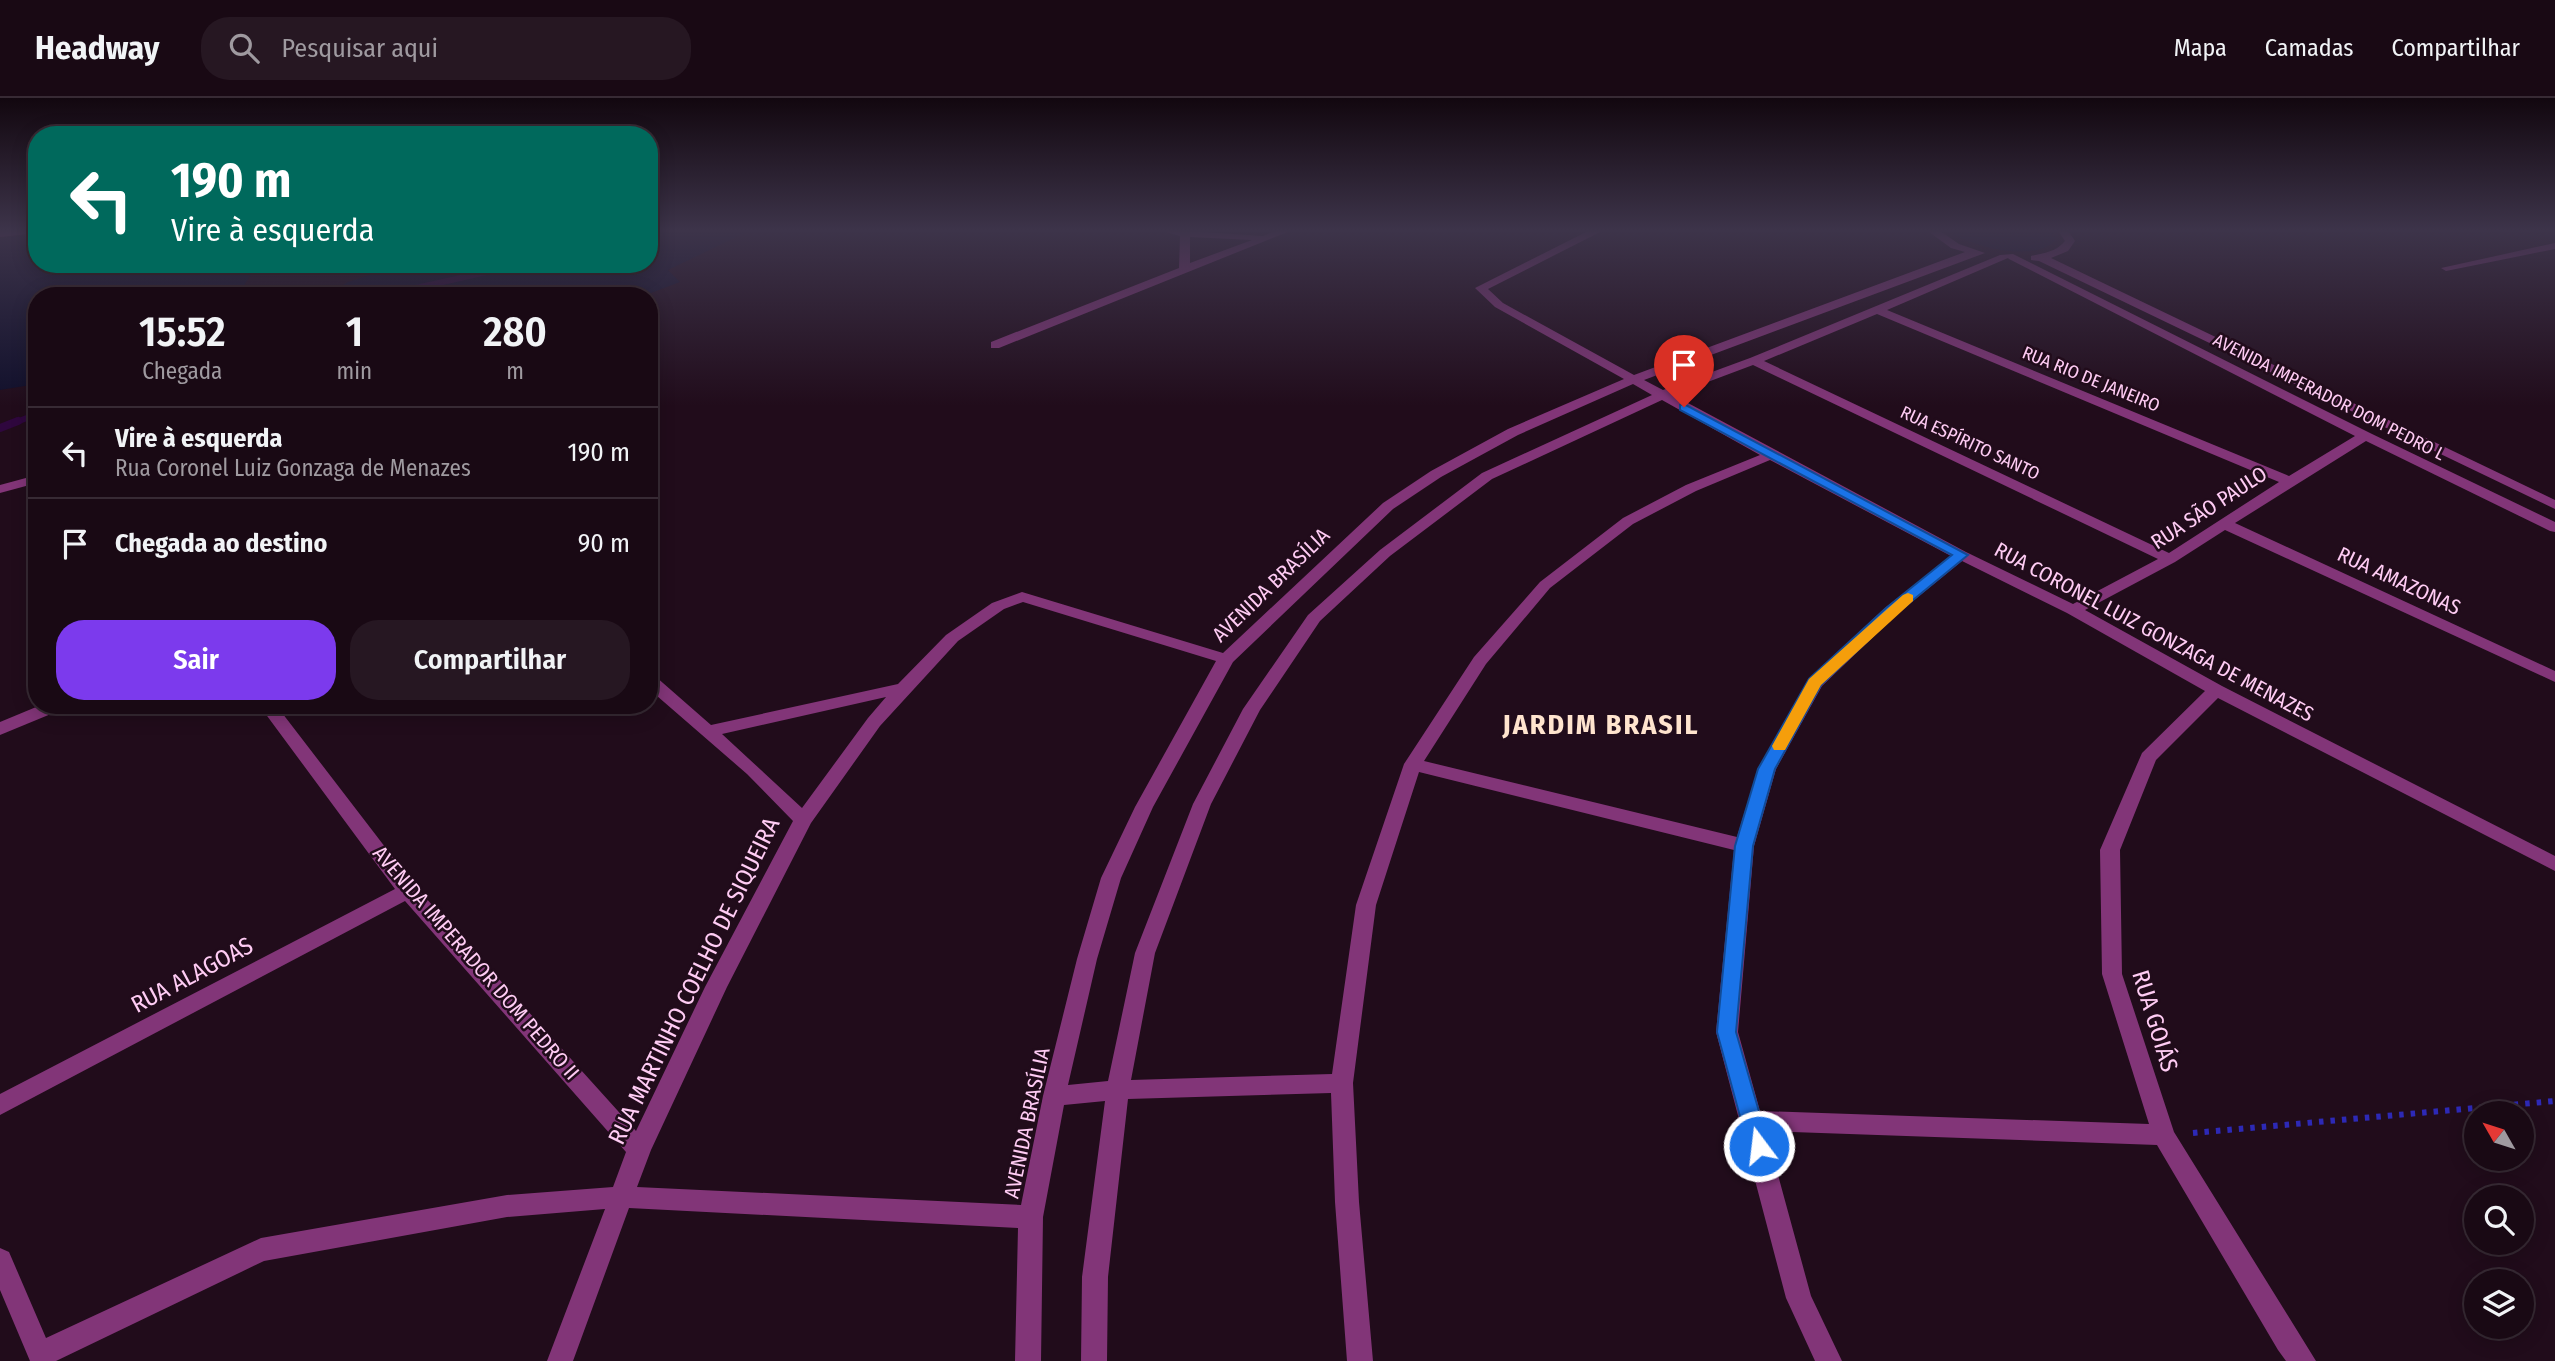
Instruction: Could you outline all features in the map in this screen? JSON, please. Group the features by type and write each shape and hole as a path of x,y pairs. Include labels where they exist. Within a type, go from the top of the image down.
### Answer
{"street":[{"path":"995,345 1137,288"},
{"name":"RUA CORONEL LUIZ GONZAGA DE MENAZES","path":"1481,288 1499,304 1662,396 1961,555 2073,610 2216,690 2555,864"},
{"name":"AVENIDA BRASÍLIA","path":"1028,1361 1031,1217 1054,1096 1087,959 1111,878 1144,807 1226,659 1388,506 1436,474 1513,432 1634,379 1879,288"},
{"path":"1094,1361 1095,1277 1118,1090 1145,953 1202,804 1252,709 1314,618 1385,553 1488,477 1662,396 1934,288"},
{"name":"AVENIDA IMPERADOR DOM PEDRO L","path":"2070,288 2555,528"},
{"name":"AVENIDA IMPERADOR DOM PEDRO L","path":"2104,288 2555,505"},
{"name":"RUA RIO DE JANEIRO","path":"1879,311 2290,481"},
{"name":"RUA ESPÍRITO SANTO","path":"1754,361 2170,559"},
{"name":"RUA SÃO PAULO","path":"2073,610 2170,559 2365,436"},
{"path":"1360,1361 1347,1202 1342,1083 1366,905 1413,764 1480,661 1545,585 1628,521 1690,488 1772,455"},
{"path":"0,489 28,481"},
{"name":"RUA AMAZONAS","path":"2225,524 2555,677"},
{"path":"1829,1361 1799,1298 1727,1032 1744,846 1767,769 1815,683 1891,611 1961,555"},
{"name":"RUA MARTINHO COELHO DE SIQUEIRA","path":"560,1361 639,1150 716,987 803,820 874,722 904,688 952,638 998,606 1022,597 1226,659"},
{"path":"658,688 753,770 803,820"},
{"path":"708,731 904,688"},
{"name":"RUA GOIÁS","path":"2216,690 2148,757 2110,850 2112,974 2164,1135 2287,1341 2303,1361"},
{"path":"0,729 36,714"},
{"name":"AVENIDA IMPERADOR DOM PEDRO II","path":"274,714 408,891 639,1150"},
{"path":"1413,764 1744,846"},
{"name":"RUA ALAGOAS","path":"0,1105 408,891"},
{"path":"1054,1096 1118,1090 1342,1083"},
{"path":"1752,1121 2164,1135"},
{"path":"0,1260 42,1357 261,1250 507,1206 622,1197 1031,1217"}],"path":[{"path":"2164,1135 2555,1101"}],"shaded area":[{"path":"0,288 28,288 28,385 0,390"}],"waterway":[{"path":"14,423 28,418"},
{"path":"0,428 18,421"}],"slow traffic":[{"path":"1780,746 1815,683 1908,598"}],"district":[{"name":"JARDIM BRASIL","path":"1601,724"}],"route":[{"path":"1684,407 1961,555 1891,611 1815,683 1767,769 1744,846 1727,1032 1759,1146"}]}
